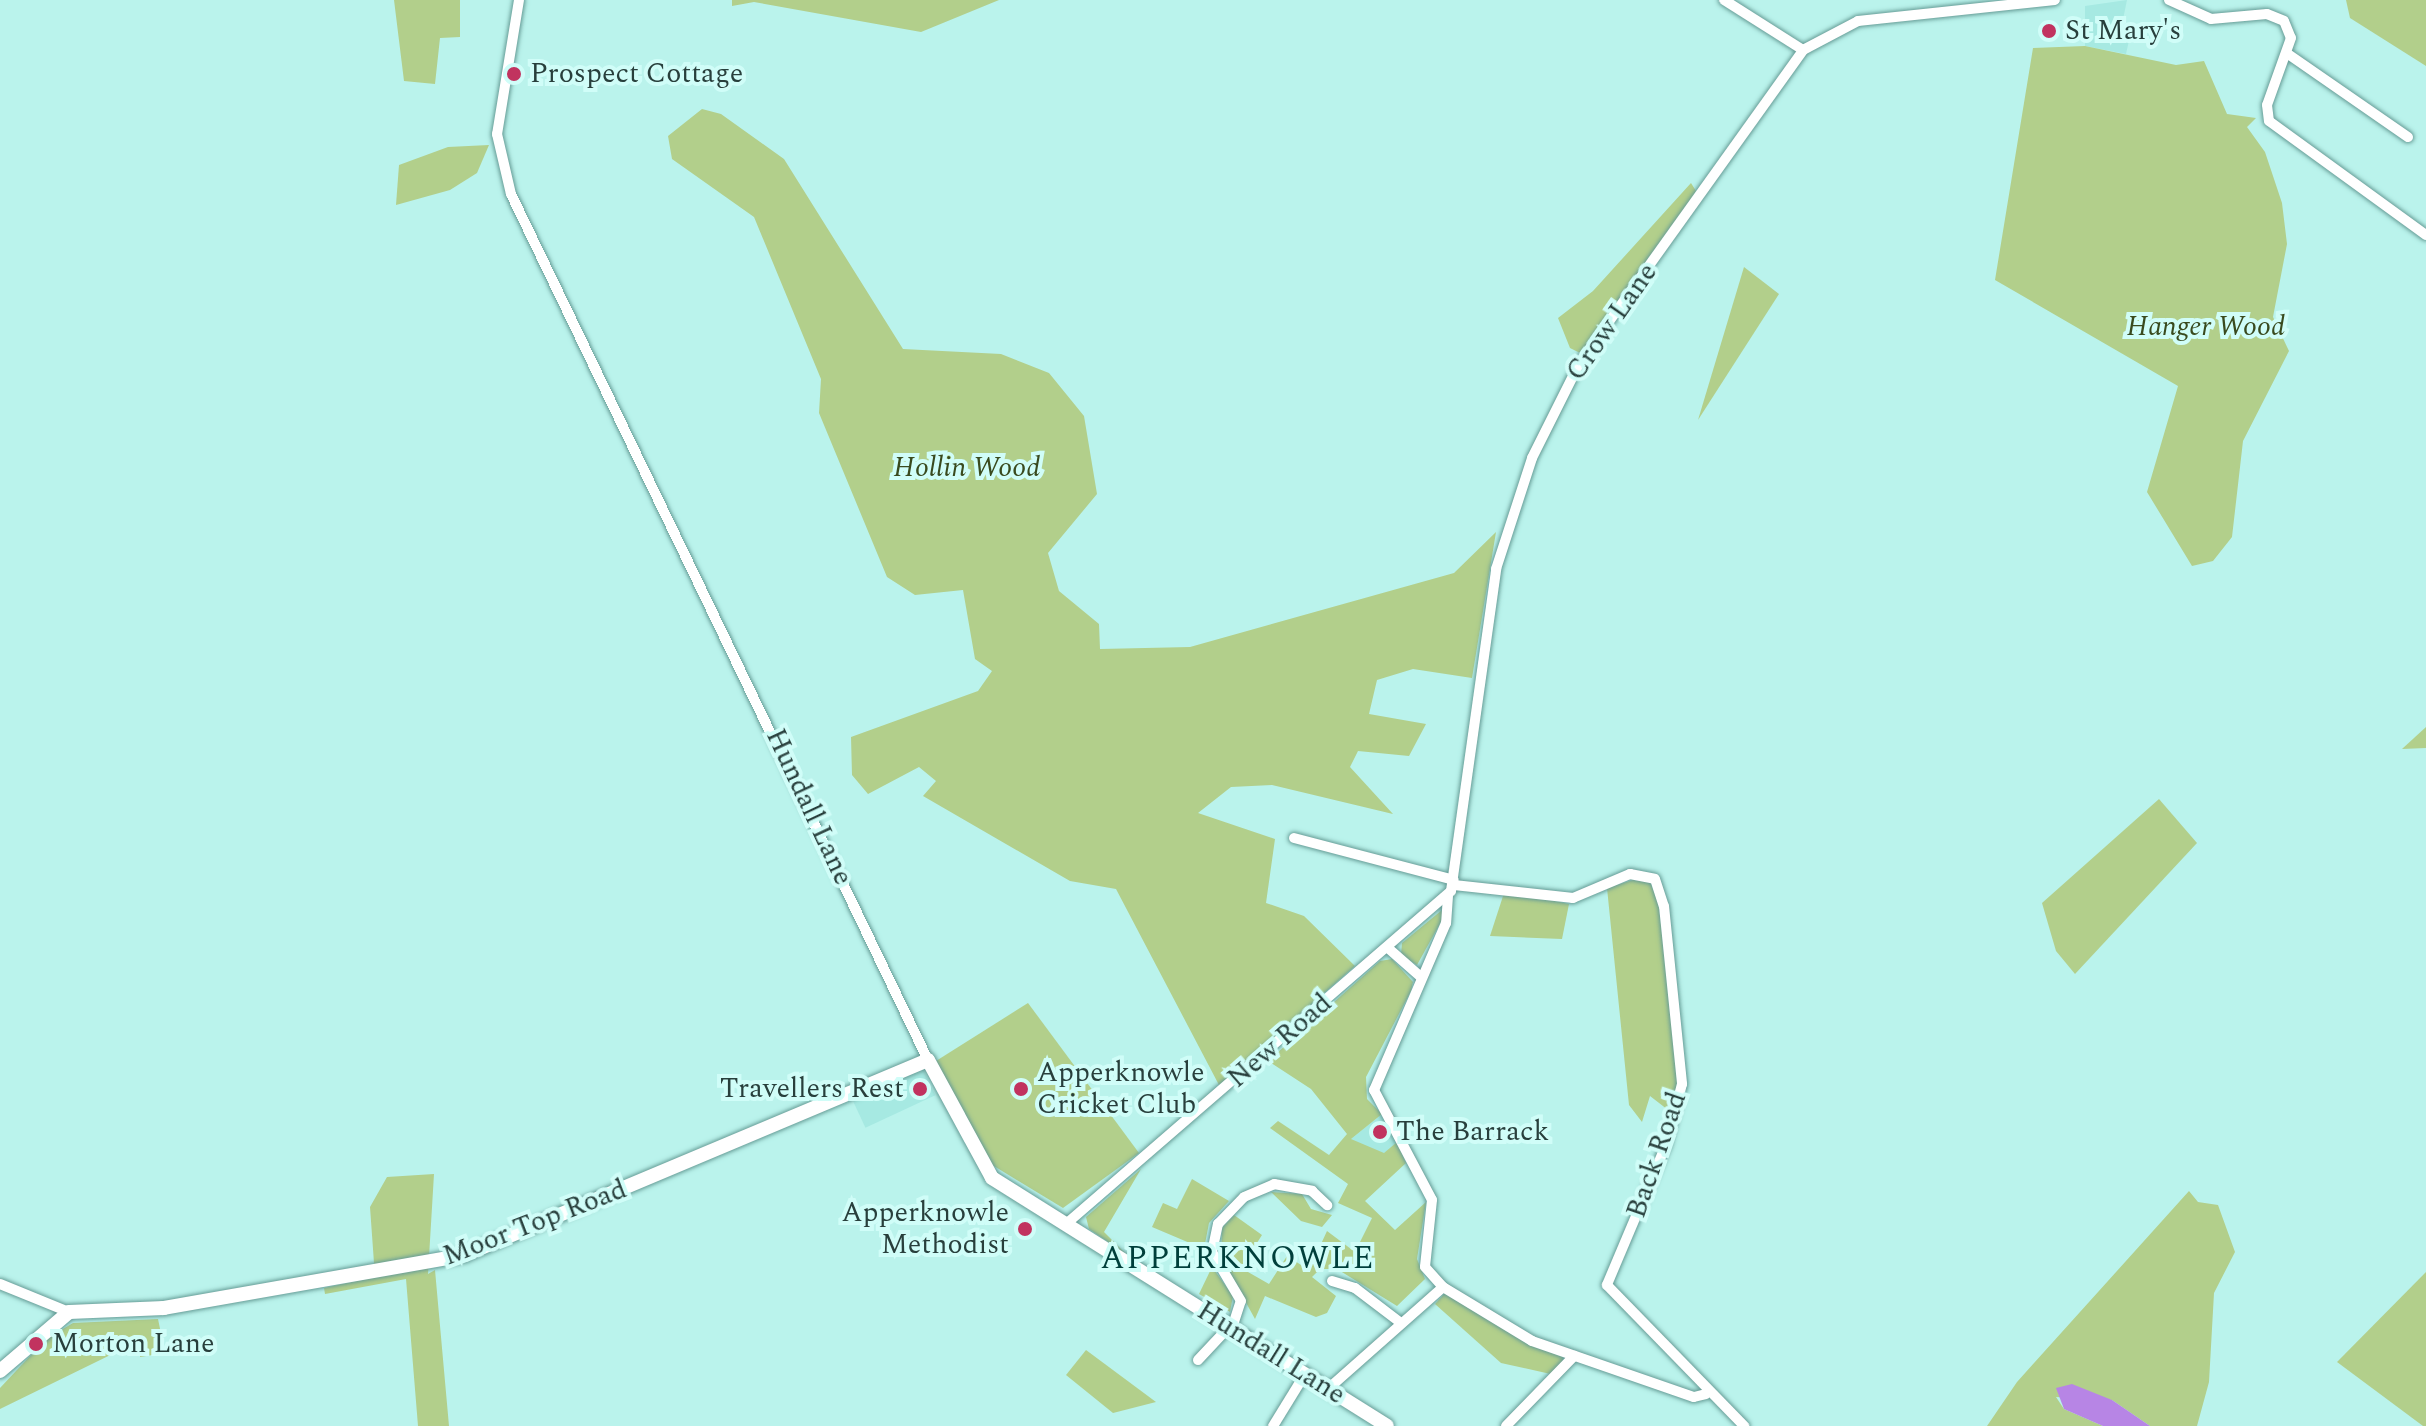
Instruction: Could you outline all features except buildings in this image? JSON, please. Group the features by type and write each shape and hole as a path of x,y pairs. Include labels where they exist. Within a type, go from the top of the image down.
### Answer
{"street":[{"name":"Hundall Lane","path":"519,0 497,134 511,194 981,1167 1387,1426"},
{"path":"1724,0 1803,50"},
{"name":"Crow Lane","path":"1454,883 1496,569 1532,458 1580,362 1803,50 1858,21 2055,0"},
{"path":"2169,0 2192,6 2219,20 2275,15 2289,29 2288,54 2267,105 2269,121 2426,235"},
{"path":"2288,54 2408,137"},
{"path":"1294,838 1454,883"},
{"name":"Back Road","path":"1454,883 1573,898 1630,874 1655,879 1664,906 1682,1084 1666,1145 1607,1285 1706,1394"},
{"name":"New Road","path":"1066,1224 1448,896 1454,883"},
{"path":"1448,896 1446,923 1374,1090 1432,1200 1423,1259 1443,1287 1532,1341 1694,1397 1706,1394 1744,1426"},
{"path":"1388,948 1422,978"},
{"name":"Moor Top Road","path":"69,1312 164,1308 438,1263 928,1060"},
{"path":"1198,1360 1231,1327 1241,1301 1212,1252 1218,1224 1265,1186 1302,1187 1321,1203"},
{"path":"1332,1281 1355,1288 1401,1323"},
{"path":"0,1284 69,1312 0,1371"},
{"path":"1329,1388 1443,1287"},
{"path":"1506,1426 1574,1356"},
{"path":"1273,1426 1305,1374"}],"shaded area":[{"path":"2127,0 2122,24 2132,27 2126,54 2085,46 2085,6"},
{"path":"923,1069 935,1095 865,1128 853,1102"},
{"path":"1382,1114 1397,1142 1384,1154 1357,1146 1351,1139"},
{"path":"2072,1384 2112,1400 2150,1426 2103,1426 2064,1409 2056,1388"}],"green space":[{"path":"394,0 460,0 460,37 440,38 435,84 404,81"},
{"path":"732,0 999,0 921,32 754,2 732,6"},
{"path":"2346,0 2426,0 2426,66 2350,18"},
{"name":"Hanger Wood","path":"2085,46 2176,65 2204,61 2227,114 2256,118 2247,127 2265,152 2282,203 2287,244 2273,317 2289,351 2243,441 2232,537 2213,561 2192,566 2147,492 2178,386 1995,280 2033,48"},
{"name":"Hollin Wood","path":"702,109 721,114 784,159 903,349 1001,354 1049,373 1084,416 1097,494 1048,553 1059,591 1099,624 1100,649 1190,647 1454,573 1496,532 1472,678 1413,669 1377,680 1369,714 1426,724 1409,756 1358,751 1350,767 1393,814 1272,785 1231,787 1198,813 1275,839 1266,903 1304,916 1355,966 1219,1085 1116,889 1070,881 923,796 936,781 919,767 868,794 852,775 851,737 978,691 992,671 975,659 963,590 915,595 887,577 819,413 821,379 754,217 672,159 668,136"},
{"path":"489,145 477,173 450,190 396,205 399,165 448,147"},
{"path":"1691,183 1696,191 1655,258 1582,354 1570,348 1558,318 1593,291"},
{"path":"1744,267 1779,294 1698,420"},
{"path":"2426,727 2426,748 2402,749"},
{"path":"2159,799 2197,843 2075,974 2056,951 2042,903"},
{"path":"1633,880 1650,882 1658,900 1679,1071 1672,1113 1650,1096 1642,1122 1629,1105 1607,888"},
{"path":"1505,890 1569,904 1562,939 1490,936"},
{"path":"1442,910 1442,920 1417,965 1401,955 1402,943"},
{"path":"1392,959 1413,982 1411,991 1366,1077 1367,1099 1382,1114 1351,1139 1384,1153 1397,1142 1406,1163 1365,1201 1395,1230 1426,1202 1417,1259 1425,1279 1397,1306 1337,1269 1320,1269 1312,1277 1336,1296 1327,1313 1316,1317 1265,1296 1255,1319 1221,1257 1222,1228 1234,1215 1262,1235 1241,1268 1269,1284 1287,1256 1309,1270 1327,1231 1355,1252 1372,1218 1338,1203 1348,1184 1270,1128 1278,1121 1329,1155 1347,1134 1311,1089 1268,1061 1380,961"},
{"name":"Apperknowle Cricket Club","path":"1028,1003 1139,1153 1063,1208 989,1163 936,1061"},
{"path":"1141,1169 1104,1232 1126,1254 1089,1229 1086,1217"},
{"path":"434,1174 428,1274 435,1270 449,1426 418,1426 406,1279 325,1294 324,1288 375,1277 370,1207 387,1177"},
{"path":"1192,1179 1229,1201 1209,1223 1204,1249 1152,1227 1163,1203 1177,1209"},
{"path":"2189,1191 2198,1202 2218,1205 2235,1252 2214,1293 2209,1382 2197,1426 2150,1426 2112,1400 2056,1397 2064,1409 2103,1426 1987,1426 2017,1382"},
{"path":"1271,1192 1302,1194 1311,1209 1332,1215 1322,1227 1301,1221"},
{"path":"1212,1267 1233,1296 1230,1312 1199,1294"},
{"path":"2426,1272 2426,1426 2423,1426 2337,1362"},
{"path":"1446,1292 1561,1355 1565,1361 1555,1375 1501,1363 1435,1304"},
{"path":"158,1319 165,1353 140,1357 139,1341 0,1409 0,1388 46,1339 73,1323"},
{"path":"1086,1350 1156,1402 1113,1413 1066,1375"}],"place":[{"name":"St Mary's","path":"2049,31"},
{"name":"Prospect Cottage","path":"514,74"},
{"name":"Travellers Rest","path":"920,1089"},
{"name":"Apperknowle Cricket Club","path":"1021,1089"},
{"name":"The Barrack","path":"1380,1132"},
{"name":"Apperknowle Methodist","path":"1025,1229"},
{"name":"Morton Lane","path":"36,1344"}],"district":[{"name":"APPERKNOWLE","path":"1238,1259"}]}
